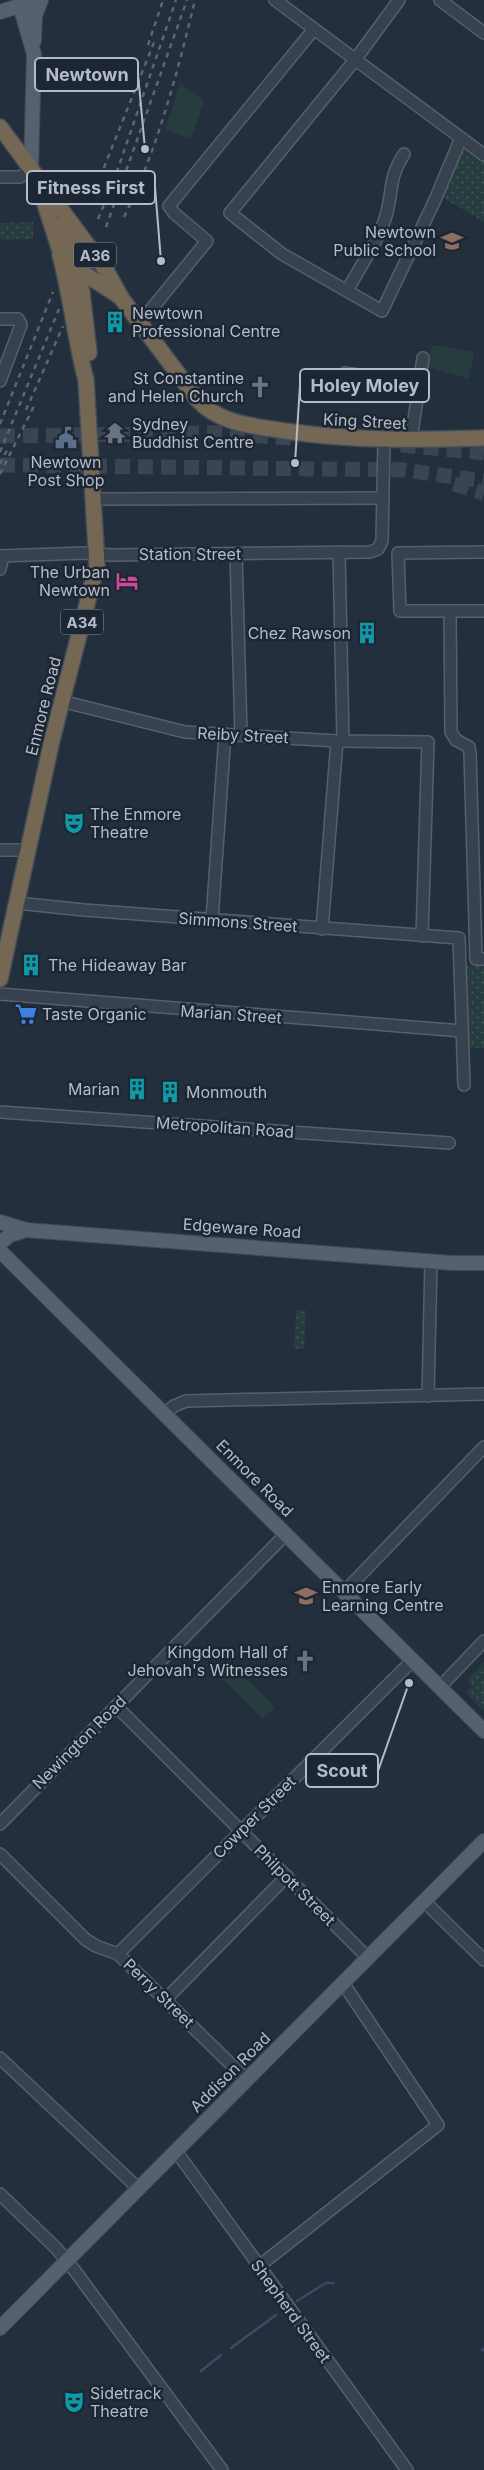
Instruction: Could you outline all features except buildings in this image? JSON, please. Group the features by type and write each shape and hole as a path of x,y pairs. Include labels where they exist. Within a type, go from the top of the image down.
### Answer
{"highway":[{"name":"King Street","path":"0,127 106,270 122,299 140,323 202,404 220,417 250,426 319,437 384,440 484,438"},
{"name":"King Street","path":"33,172 60,255 66,263 122,299"},
{"name":"Enmore Road","path":"0,979 61,701 97,565 86,380 89,355 78,271 63,213"},
{"name":"Enmore Road","path":"60,255 69,286 80,357 86,380"}],"main road":[{"path":"0,12 19,3 36,0"},
{"path":"33,172 35,16 42,0"},
{"path":"19,3 34,54"},
{"path":"0,1222 26,1230"},
{"name":"Edgeware Road","path":"0,1243 10,1235 26,1230 431,1261 484,1263"},
{"name":"Enmore Road","path":"0,1250 484,1731"},
{"name":"Addison Road","path":"0,2328 484,1841"}],"street":[{"path":"275,0 484,155"},
{"path":"399,0 355,60 230,213 282,254 382,311 432,207 461,138"},
{"path":"440,0 484,33"},
{"path":"140,323 207,241 169,209 169,206 314,29"},
{"path":"347,291 387,213 390,183 396,167 404,154"},
{"path":"0,177 20,177 33,172"},
{"path":"0,318 18,319 21,325 0,381"},
{"path":"411,440 423,358"},
{"path":"345,372 419,384"},
{"path":"94,499 382,498 384,440"},
{"name":"Station Street","path":"1,556 370,552 378,549 382,541 382,498"},
{"path":"322,928 340,741 340,552"},
{"path":"484,552 398,553 400,611 484,611"},
{"path":"236,554 241,735"},
{"path":"0,568 1,556"},
{"path":"450,611 451,732 456,740 469,746 470,753 479,868 480,959"},
{"name":"Reiby Street","path":"61,701 168,729 340,741 428,742 422,936"},
{"path":"212,920 225,734"},
{"path":"0,850 28,850"},
{"name":"Simmons Street","path":"17,903 212,920 459,938 462,1031"},
{"name":"Marian Street","path":"0,994 55,1000 462,1031"},
{"path":"462,1031 464,1085"},
{"name":"Metropolitan Road","path":"0,1112 449,1143"},
{"path":"428,1396 431,1261"},
{"path":"164,1414 174,1406 186,1401 484,1394"},
{"path":"344,1592 484,1447"},
{"name":"Newington Road","path":"0,1824 286,1534"},
{"path":"440,1687 484,1641"},
{"name":"Cowper Street","path":"118,1954 240,1830 413,1660"},
{"name":"Philpott Street","path":"116,1706 368,1958"},
{"name":"Perry Street","path":"0,1854 86,1939 96,1946 118,1954 247,2080"},
{"path":"165,2000 287,1876"},
{"path":"424,1901 484,1960"},
{"path":"258,2267 438,2126 343,1983"},
{"path":"0,2058 139,2189"},
{"name":"Shepherd Street","path":"176,2151 258,2267 407,2470"},
{"path":"0,2194 68,2261 222,2470"}],"green space":[{"path":"180,83 204,101 191,139 165,130"},
{"path":"463,144 484,159 484,222 440,196"},
{"path":"33,222 33,239 0,240 0,223"},
{"path":"432,345 474,352 469,379 428,367"},
{"path":"484,965 484,1048 469,1048 467,966"},
{"path":"296,1310 306,1310 304,1349 294,1349"},
{"path":"229,1662 275,1707 263,1719 215,1672"},
{"path":"484,1662 484,1711 466,1693 471,1687 468,1680"}],"waterway":[{"path":"326,2283 334,2283"},
{"path":"297,2301 324,2284"},
{"path":"231,2348 276,2315"},
{"path":"201,2371 221,2355"}],"tunnel":[{"path":"0,436 215,433 291,438"},
{"path":"401,445 484,453"},
{"path":"0,465 404,470 484,481"},
{"path":"454,484 484,493"}],"railway":[{"path":"148,45 163,0"},
{"path":"98,219 113,183 176,0"},
{"path":"106,227 187,0"},
{"path":"124,217 157,138 174,83 195,0"},
{"path":"89,205 155,40"},
{"path":"0,424 53,292"},
{"path":"0,452 59,309"},
{"path":"26,410 63,326"},
{"path":"0,474 35,404"},
{"path":"0,464 9,446"}],"place":[{"name":"Newtown","path":"145,149"},
{"name":"Newtown Public School","path":"452,241"},
{"name":"Fitness First","path":"161,261"},
{"name":"Newtown Professional Centre","path":"115,322"},
{"name":"St Constantine and Helen Church","path":"260,387"},
{"name":"Sydney Buddhist Centre","path":"115,433"},
{"name":"Newtown Post Shop","path":"66,438"},
{"name":"Holey Moley","path":"295,463"},
{"name":"The Urban Newtown","path":"127,581"},
{"name":"Chez Rawson","path":"367,633"},
{"name":"The Enmore Theatre","path":"74,823"},
{"name":"The Hideaway Bar","path":"31,965"},
{"name":"Taste Organic","path":"26,1014"},
{"name":"Marian","path":"137,1089"},
{"name":"Monmouth","path":"170,1092"},
{"name":"Enmore Early Learning Centre","path":"306,1596"},
{"name":"Kingdom Hall of Jehovah's Witnesses","path":"305,1661"},
{"name":"Scout","path":"409,1683"},
{"name":"Sidetrack Theatre","path":"74,2402"}]}
